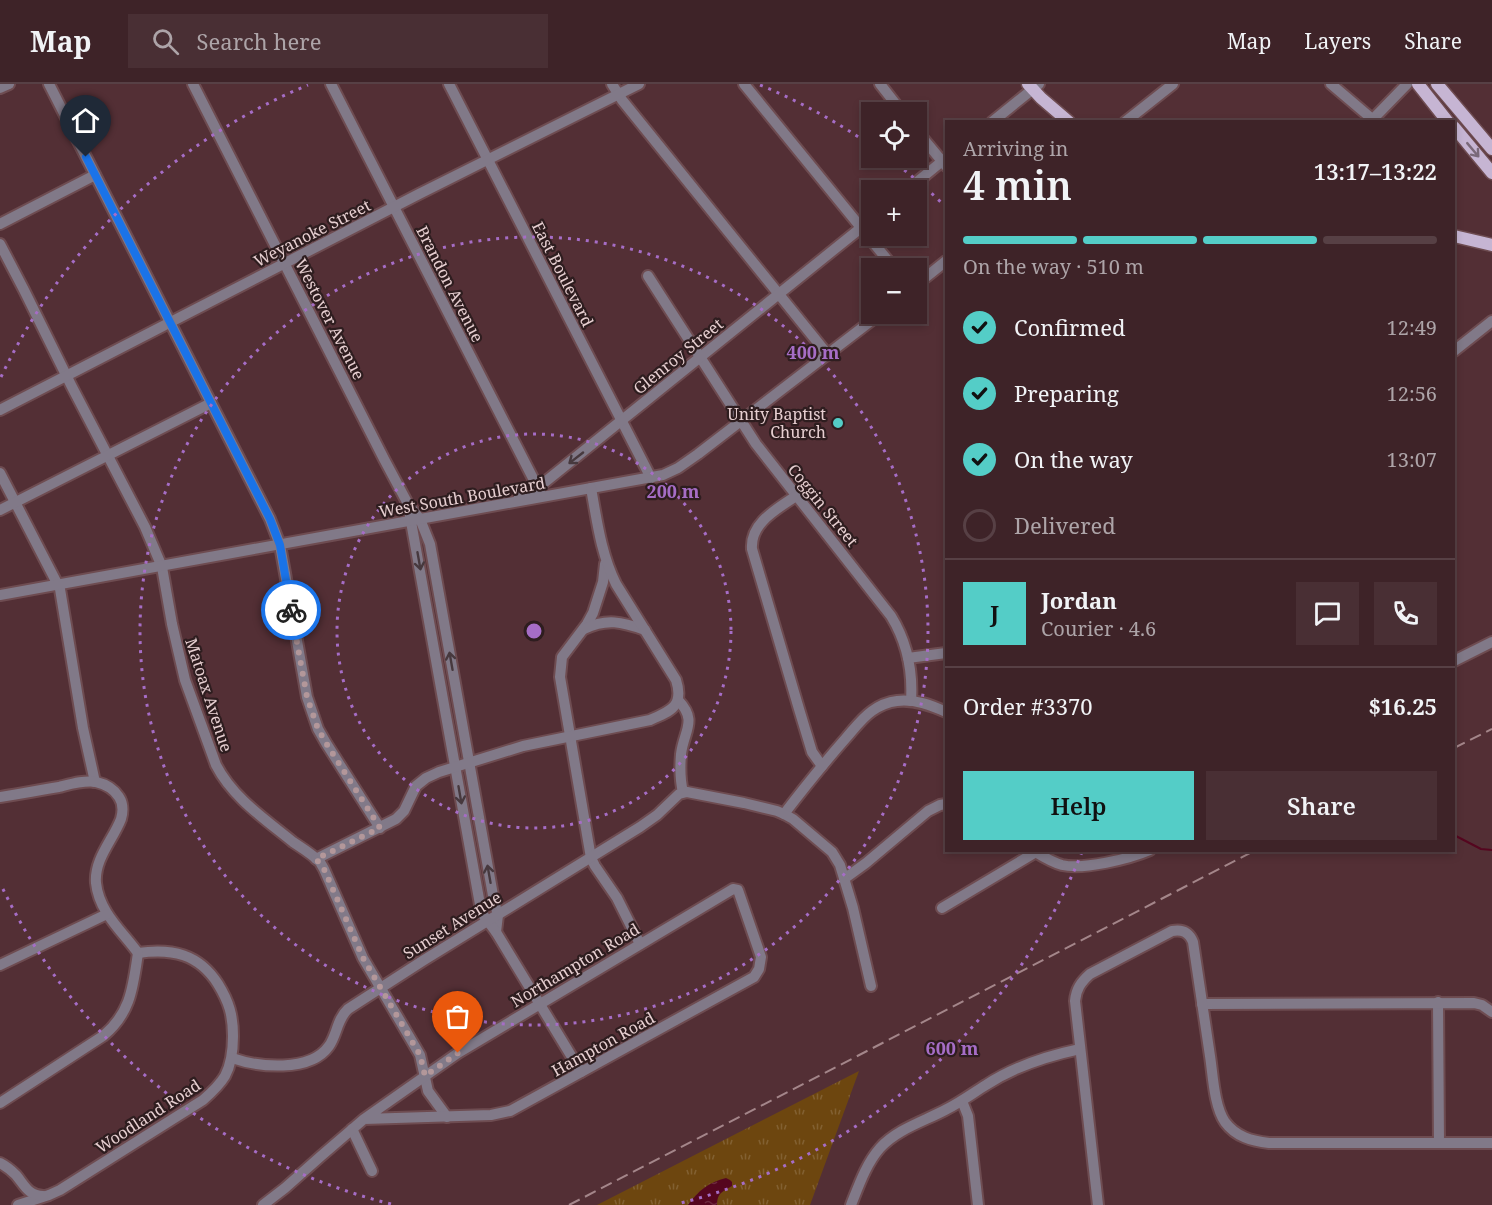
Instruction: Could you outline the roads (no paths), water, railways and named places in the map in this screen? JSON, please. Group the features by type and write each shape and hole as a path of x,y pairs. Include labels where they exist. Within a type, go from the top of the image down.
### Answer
{"main road":[{"path":"1418,84 1446,120"},
{"path":"1437,84 1492,149"},
{"path":"1033,86 1047,103 1068,120"},
{"path":"1455,128 1492,172"},
{"path":"1455,236 1492,245"}],"street":[{"path":"0,88 9,84"},
{"path":"49,84 260,497 280,545 307,697 326,743 380,828"},
{"name":"Westover Avenue","path":"193,84 415,520 430,544 482,838 498,915 496,932"},
{"name":"Brandon Avenue","path":"331,84 540,493"},
{"name":"East Boulevard","path":"448,84 651,478"},
{"path":"612,84 828,354"},
{"name":"Weyanoke Street","path":"0,410 639,84"},
{"path":"744,84 886,258"},
{"path":"880,84 894,102"},
{"path":"1128,120 1173,84"},
{"path":"1331,84 1371,118 1374,118 1407,84"},
{"path":"994,120 1033,86"},
{"path":"1047,103 1057,120"},
{"path":"921,180 945,162 927,142"},
{"path":"0,224 95,175"},
{"name":"Glenroy Street","path":"497,505 529,493 540,493 621,421 860,228"},
{"name":"Matoax Avenue","path":"0,244 145,527 162,567 172,624 186,680 216,765 236,794 316,859 324,869 363,958 420,1055 428,1091 447,1117"},
{"path":"927,276 945,262"},
{"name":"Coggin Street","path":"648,276 756,444 891,616 902,637 909,658 911,700"},
{"path":"1455,350 1492,321"},
{"name":"West South Boulevard","path":"540,493 591,489 651,478 678,468 867,324"},
{"path":"0,510 211,403"},
{"path":"0,473 58,585 83,728 95,782"},
{"path":"591,489 604,558 603,582 593,613 561,657 560,677 591,858 617,898 640,944"},
{"path":"796,496 759,525 753,537 752,549 812,752 822,766"},
{"name":"West South Boulevard","path":"0,595 497,505"},
{"name":"Westover Avenue","path":"415,520 416,546 481,910 581,1072"},
{"path":"604,558 616,584 676,680 678,694 688,713 689,724 681,753 680,782 688,793 784,814 832,852 840,865 853,909 871,986"},
{"path":"583,629 610,622 645,630"},
{"path":"1455,661 1492,642"},
{"path":"909,658 945,653"},
{"path":"440,684 455,682"},
{"path":"316,859 396,819 404,811 420,782 433,775 523,746 650,720 674,707 678,694"},
{"path":"784,814 822,766 871,711 896,701 911,700 945,712"},
{"path":"0,797 85,782 102,784 114,791 121,801 122,814 99,861 96,879 98,894 114,925 138,953 129,1002 119,1021 110,1031 0,1103"},
{"name":"Sunset Avenue","path":"232,1058 267,1066 309,1060 317,1056 329,1046 344,1013 487,921 591,858 657,815 679,795 688,793"},
{"path":"844,879 928,811 945,804"},
{"path":"468,841 482,838"},
{"path":"942,908 1032,852"},
{"path":"1036,852 1054,862 1072,866 1105,862 1142,852"},
{"name":"Northampton Road","path":"263,1205 364,1119 458,1053 736,889"},
{"name":"Hampton Road","path":"364,1119 491,1116 510,1111 729,991 756,974 761,963 736,889"},
{"path":"0,965 107,914"},
{"path":"1098,1205 1075,1001 1077,990 1090,974 1177,930 1184,931 1191,938 1219,1109 1226,1124 1239,1135 1257,1142 1269,1143 1492,1143"},
{"name":"Woodland Road","path":"18,1205 49,1196 60,1190 203,1100 226,1075 232,1058 232,1012 225,995 210,973 193,960 172,952 138,953"},
{"path":"1202,1004 1438,1002 1474,1003 1492,1012"},
{"path":"1438,1002 1439,1143"},
{"path":"851,1205 866,1169 879,1149 901,1131 962,1101 987,1084 1018,1068 1058,1053 1080,1049"},
{"path":"962,1101 968,1116 978,1205"},
{"path":"352,1129 372,1172"},
{"path":"0,1162 15,1174 31,1194 43,1196"}],"water":[{"path":"726,1178 732,1182 732,1186 719,1195 717,1205 688,1205 704,1188"}],"waterway":[{"path":"1455,836 1481,849 1492,850"}],"railway":[{"path":"1455,748 1492,729"},
{"path":"569,1205 1252,852"}],"place":[{"name":"Unity Baptist Church","path":"838,423"}]}
